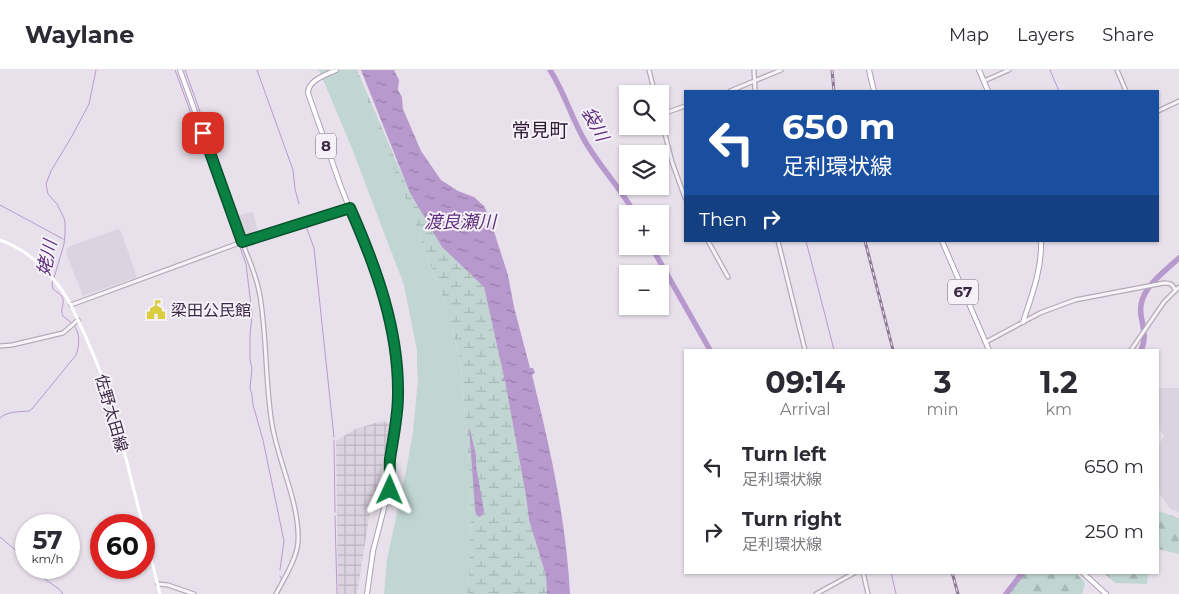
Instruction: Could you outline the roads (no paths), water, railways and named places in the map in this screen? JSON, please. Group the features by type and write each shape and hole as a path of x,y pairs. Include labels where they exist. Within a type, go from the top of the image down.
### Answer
{"main road":[{"path":"180,70 242,242 350,208"},
{"name":"8","path":"336,70 311,84 308,93 341,187 387,307 395,352 398,384 396,420 390,462 390,484 373,551 367,594"},
{"path":"869,70 874,90"},
{"path":"979,70 988,90"},
{"name":"佐野太田線","path":"0,240 27,254 39,264 53,278 71,304 105,383 139,514"},
{"name":"67","path":"942,242 989,349"},
{"path":"1022,322 1039,270 1041,242"},
{"path":"155,572 160,594"},
{"path":"1084,574 1106,594"}],"street":[{"path":"649,70 653,85"},
{"path":"754,70 755,90"},
{"path":"732,90 782,70"},
{"path":"984,81 1009,70"},
{"path":"1117,70 1126,90"},
{"path":"1159,110 1179,101"},
{"path":"669,111 684,106"},
{"path":"665,135 672,162 684,195"},
{"path":"71,304 242,242 260,295 272,425 294,503 297,529 298,542 296,551 276,594"},
{"path":"709,242 728,277"},
{"path":"778,242 805,349"},
{"path":"986,342 1040,313 1064,304 1144,286 1168,283 1174,286 1175,290"},
{"path":"1133,349 1168,298 1179,287"},
{"path":"0,346 63,334 77,321"},
{"path":"816,594 852,574"},
{"path":"863,574 868,594"},
{"path":"158,584 168,585 194,594"}],"water":[{"name":"渡良瀬川","path":"361,70 394,70 399,80 398,90 402,97 403,109 421,151 441,180 458,191 474,197 484,206 489,216 508,275 514,307 530,368 533,368 535,373 532,375 551,456 561,511 570,594 547,594 546,576 529,520 505,381 501,381 504,377 484,287 442,247 410,193"},
{"path":"469,426 476,455 476,466 484,511 483,515 479,517 475,509"}],"waterway":[{"name":"姥川","path":"54,278 64,244 65,222 57,204 48,194 46,184 51,171 89,104 96,70"},
{"path":"175,70 236,236"},
{"path":"185,70 238,217"},
{"path":"257,70 293,170 299,204"},
{"name":"袋川","path":"550,70 586,143 630,205"},
{"path":"1050,70 1059,90"},
{"path":"0,205 63,239"},
{"path":"305,224 314,248 334,437"},
{"path":"806,242 834,349"},
{"path":"240,247 246,264 252,314 250,388 284,541 280,570"},
{"name":"袋川","path":"656,255 709,349"},
{"path":"1142,349 1144,337 1141,315 1143,298 1152,283 1179,258"},
{"name":"姥川","path":"0,418 10,413 32,409 76,355 79,343 77,331 73,324 63,316 63,299 53,289 53,281"},
{"path":"334,440 335,512"},
{"path":"335,516 337,594"},
{"name":"姥川","path":"0,537 15,549"},
{"path":"891,574 896,594"},
{"path":"1006,594 1021,574"},
{"name":"姥川","path":"45,579 63,594"}],"railway":[{"path":"832,70 834,90"},
{"path":"865,242 893,349"},
{"path":"953,574 958,594"}],"place":[{"name":"梁田公民館","path":"156,310"}],"district":[{"name":"常見町","path":"540,130"}]}
